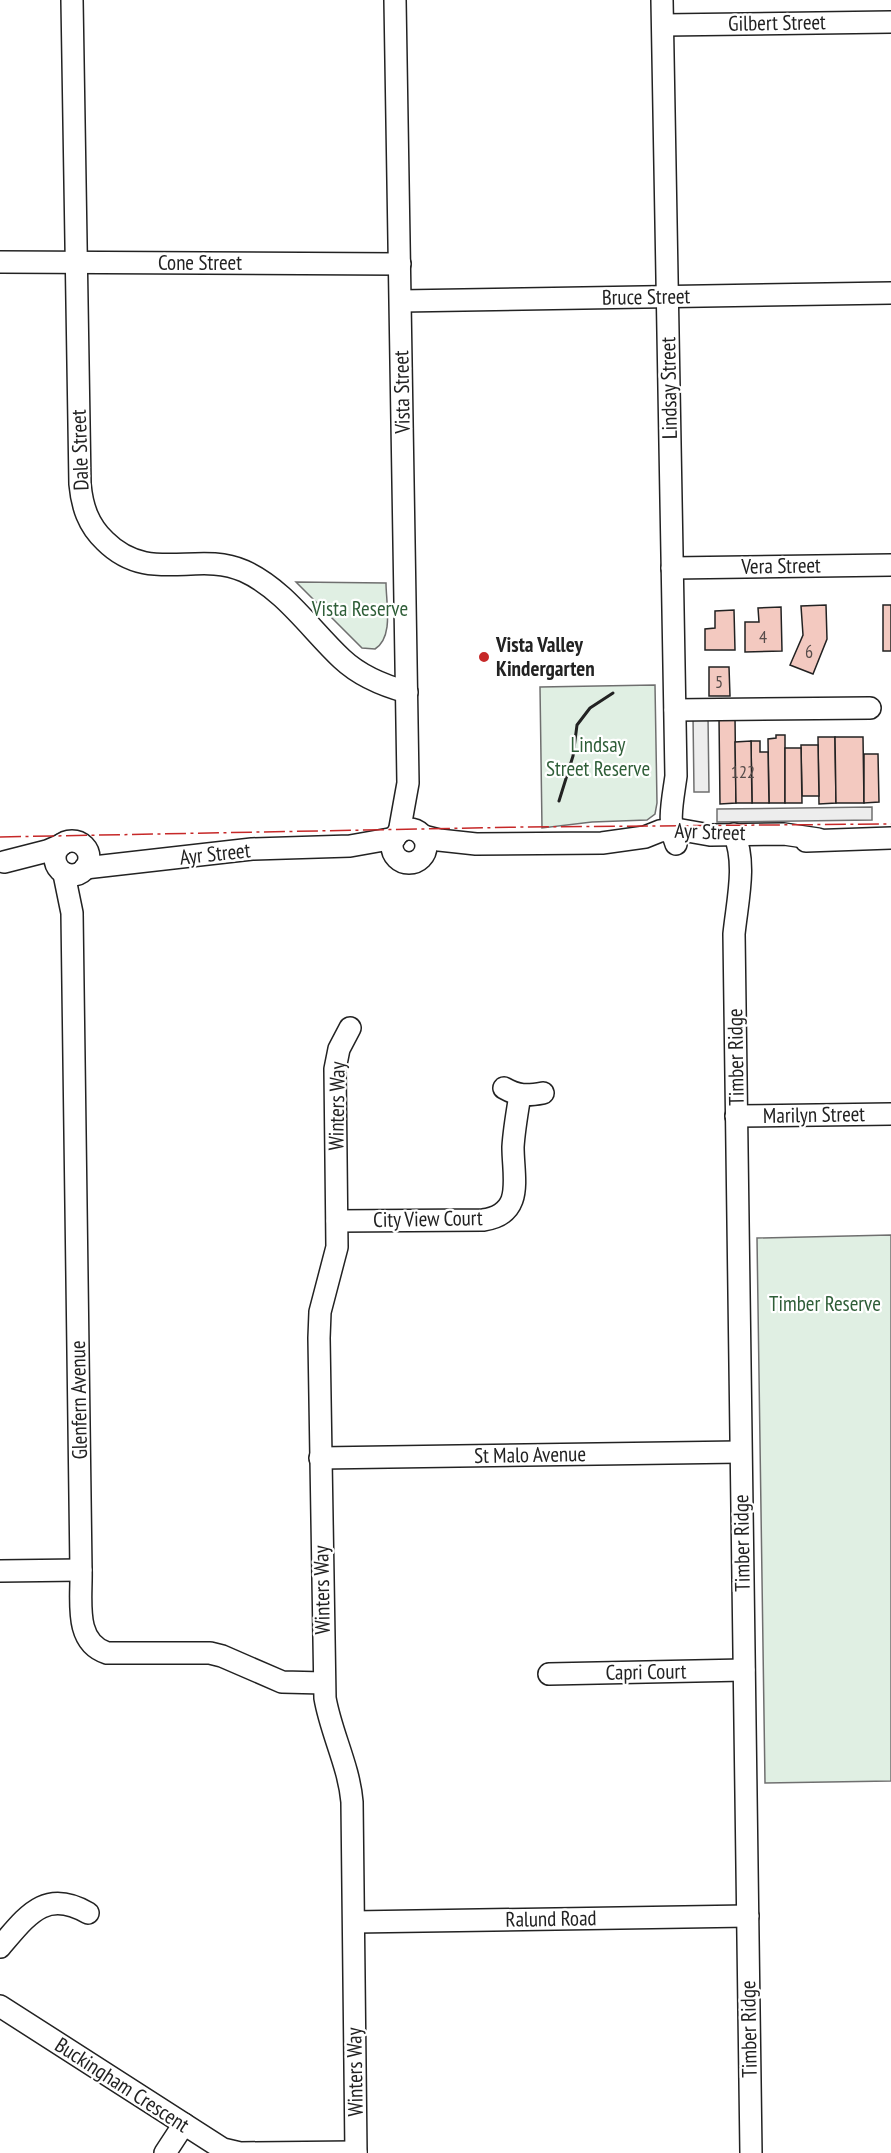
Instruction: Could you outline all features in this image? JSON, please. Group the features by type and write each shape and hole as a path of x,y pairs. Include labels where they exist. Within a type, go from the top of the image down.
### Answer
{"street":[{"name":"Dale Street","path":"72,0 80,484 84,510 97,534 117,552 137,561 165,565 220,565 254,576 276,592 344,660 383,683 407,692"},
{"name":"Vista Street","path":"395,0 409,842"},
{"name":"Lindsay Street","path":"662,0 676,776 672,806 677,835"},
{"name":"Gilbert Street","path":"663,25 891,22"},
{"name":"Cone Street","path":"0,262 400,264"},
{"name":"Bruce Street","path":"401,301 891,293"},
{"name":"Vera Street","path":"672,568 891,565"},
{"path":"675,710 870,708"},
{"name":"Ayr Street","path":"2,862 72,870 252,849 409,842 602,843 643,847 677,835 703,847 734,843 784,844 818,839 891,838"},
{"name":"Timber Ridge","path":"734,843 739,884 734,934 751,2153"},
{"path":"72,870 55,857 59,847 73,844"},
{"name":"Ayr Street","path":"2,862 73,844 111,855 152,860"},
{"name":"Glenfern Avenue","path":"73,844 88,854 88,864 72,870 81,1570 84,1633 88,1641 101,1651 117,1654 210,1653 282,1682 324,1683"},
{"name":"Winters Way","path":"350,1028 339,1049 335,1069 337,1221 334,1261 319,1323 324,1683 331,1727 351,1789 356,2152"},
{"name":"City View Court","path":"337,1221 483,1220 504,1213 514,1190 512,1092 543,1093"},
{"name":"Marilyn Street","path":"736,1116 891,1114"},
{"name":"St Malo Avenue","path":"320,1458 740,1452"},
{"path":"0,1571 81,1570"},
{"name":"Capri Court","path":"549,1674 744,1670"},
{"path":"0,1947 30,1913 48,1904 74,1905 88,1913"},
{"name":"Ralund Road","path":"354,1922 748,1916"},
{"name":"Buckingham Crescent","path":"0,2006 217,2146 233,2152 356,2152"},
{"path":"165,2153 184,2124"}],"green space":[{"name":"Vista Reserve","path":"296,582 386,583 388,619 381,644 375,649 362,648"},
{"name":"Lindsay Street Reserve","path":"655,685 657,803 655,814 647,820 592,822 542,828 540,687"},
{"name":"Timber Reserve","path":"891,1235 891,1781 765,1783 757,1238"}],"shaded area":[{"path":"693,716 708,716 709,792 694,792"},
{"path":"872,807 872,820 717,822 717,809"}],"building":[{"path":"826,605 827,639 813,674 790,665 803,635 801,606"},
{"path":"883,605 891,605 891,651 883,651"},
{"path":"781,607 782,651 745,652 745,622 759,622 758,608"},
{"path":"734,610 735,650 705,650 705,629 715,628 715,611"},
{"path":"709,667 729,667 730,696 709,696"},
{"path":"719,717 735,717 736,803 720,804"},
{"path":"776,735 785,735 785,803 769,803 768,739 776,738"},
{"path":"818,737 835,737 836,803 819,804"},
{"path":"835,737 863,737 864,803 836,803"},
{"path":"751,741 760,741 760,752 768,752 769,803 752,803"},
{"path":"751,741 752,803 736,803 735,742"},
{"path":"801,745 818,745 819,796 802,796"},
{"path":"785,748 801,748 802,803 785,803"},
{"path":"864,754 878,754 879,802 864,803"}],"wall":[{"path":"559,801 573,756 577,725 590,708 613,693"}],"power":[{"path":"0,837 525,827 891,824"}],"place":[{"name":"Vista Valley Kindergarten","path":"484,657"}]}
